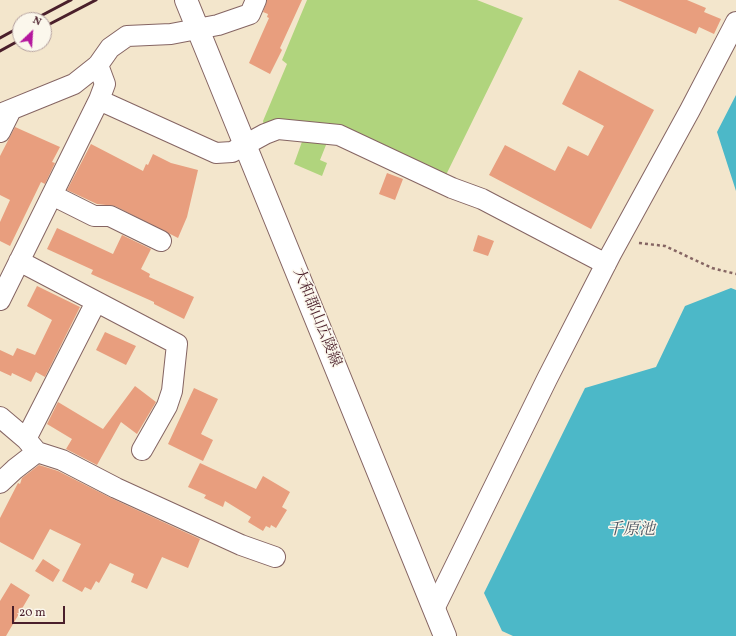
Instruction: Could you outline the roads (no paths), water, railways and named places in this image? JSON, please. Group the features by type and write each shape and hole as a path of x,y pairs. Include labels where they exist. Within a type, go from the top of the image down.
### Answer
{"main road":[{"name":"大和郡山広陵線","path":"186,0 246,144 445,636"}],"street":[{"path":"0,132 6,112 74,84 98,65 110,48 126,36 171,34 218,25 250,14 256,0"},
{"path":"434,609 547,379 618,240 690,110 736,22"},
{"path":"0,300 99,100 105,84 98,65"},
{"path":"99,100 216,153 232,152 278,129 339,135 452,188 482,199 606,264"},
{"path":"52,195 94,216 110,216 161,241"},
{"path":"19,261 177,344 172,390 167,406 142,450"},
{"path":"0,483 15,469 31,446 96,302"},
{"path":"0,417 31,446 116,488 241,545 275,557"}],"water":[{"path":"736,95 736,191 717,132"},
{"name":"千原池","path":"731,288 736,290 736,636 513,636 502,631 484,593 585,388 656,367 685,306"}],"railway":[{"path":"48,12 71,0"},
{"path":"52,23 96,0"},
{"path":"0,38 12,31"},
{"path":"0,51 12,44"}]}
